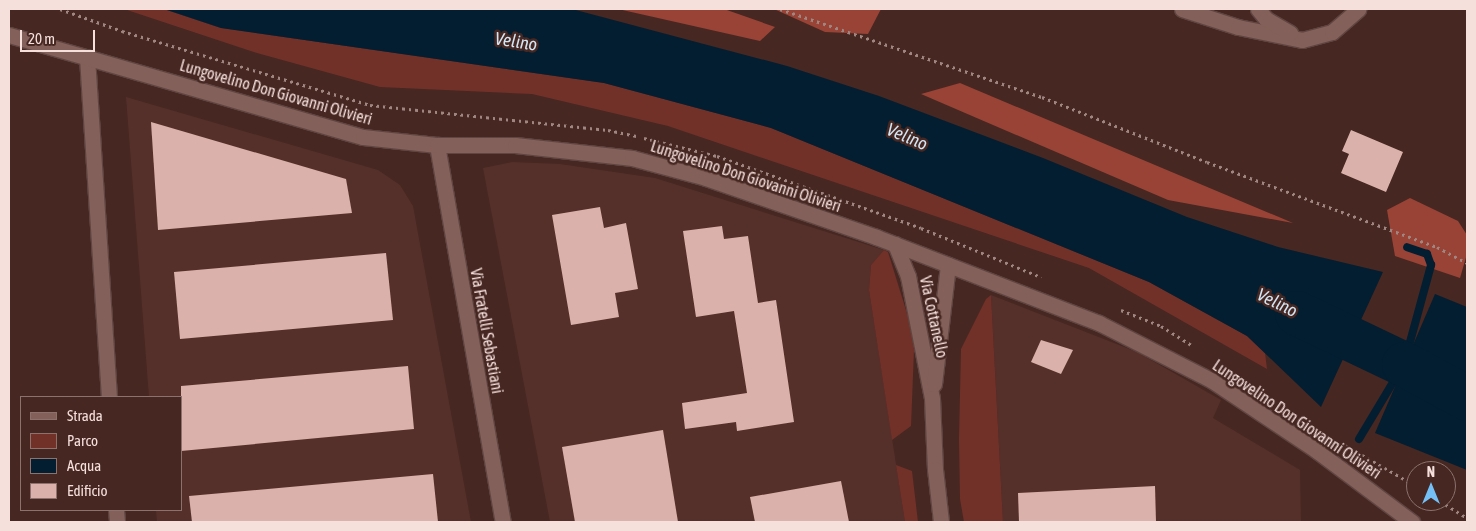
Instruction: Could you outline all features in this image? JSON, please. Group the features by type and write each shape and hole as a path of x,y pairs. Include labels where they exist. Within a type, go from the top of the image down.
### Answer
{"street":[{"path":"1182,9 1238,27 1302,40 1332,32 1358,9"},
{"path":"1258,9 1266,19 1302,40"},
{"name":"Lungovelino Don Giovanni Olivieri","path":"9,35 363,137 437,145 515,145 632,158 706,178 895,244 997,282 1098,323 1211,380 1316,451 1412,522"},
{"path":"87,57 109,396"},
{"name":"Via Fratelli Sebastiani","path":"437,145 503,522"},
{"name":"Via Cottanello","path":"895,244 908,276 932,398 935,469 941,522"},
{"name":"Via Cottanello","path":"932,398 948,265"}],"path":[{"path":"780,9 1042,97 1207,162 1437,247 1467,262"},
{"path":"1456,511 1467,518"}],"shaded area":[{"path":"618,9 724,9 775,27 760,41"},
{"path":"774,9 881,9 868,34 825,32"},
{"path":"960,83 1293,223 1168,200 921,94"},
{"path":"126,97 378,170 400,185 413,206 471,522 157,522 156,511 182,511 182,396 149,396"},
{"path":"512,162 560,164 655,178 884,250 871,265 869,290 905,522 550,522 483,168"},
{"path":"1410,198 1458,221 1467,235 1467,254 1460,278 1395,256 1387,210"},
{"path":"991,295 1137,352 1221,400 1213,418 1300,470 1301,522 1003,522"}],"green space":[{"path":"124,9 164,9 221,28 604,83 771,128 1149,282 1247,336 1265,353 1267,369 1089,268 668,126 532,94 380,87 257,53"},
{"path":"884,250 888,252 910,323 914,350 911,426 892,440 869,290 871,265"},
{"path":"991,295 1003,522 964,522 960,499 961,349 986,299"},
{"path":"896,465 912,471 918,522 905,522"}],"water":[{"path":"164,9 572,9 787,66 879,96 1043,158 1187,217 1278,247 1383,272 1321,407 1247,336 1149,282 771,128 604,83 221,28"},
{"path":"1435,294 1467,307 1467,470 1456,466 1456,461 1445,461 1375,433"}],"building":[{"path":"151,122 346,179 352,213 158,230"},
{"path":"1351,130 1403,152 1386,192 1341,173 1349,154 1342,151"},
{"path":"600,207 604,228 626,223 638,289 615,293 619,317 571,325 552,215"},
{"path":"722,226 724,239 748,236 758,303 776,300 794,422 737,431 736,422 685,429 682,403 747,393 734,311 696,317 683,231"},
{"path":"386,253 393,320 180,339 174,272"},
{"path":"1041,340 1073,350 1061,374 1031,362"},
{"path":"408,366 414,429 182,451 181,386"},
{"path":"663,430 678,522 575,522 562,447"},
{"path":"433,474 438,522 192,522 189,496"},
{"path":"841,481 849,522 755,522 750,497"},
{"path":"1155,486 1156,522 1019,522 1018,493"}],"waterway":[{"path":"1359,439 1404,364 1431,265 1427,254 1407,247"},
{"name":"Velino","path":"1297,313 1404,364 1467,398"}]}
